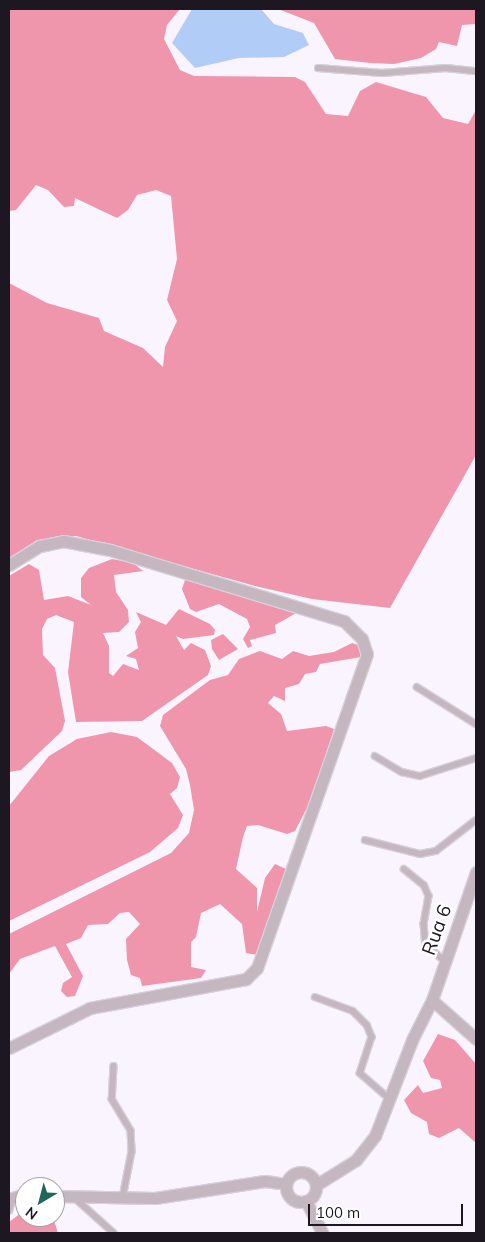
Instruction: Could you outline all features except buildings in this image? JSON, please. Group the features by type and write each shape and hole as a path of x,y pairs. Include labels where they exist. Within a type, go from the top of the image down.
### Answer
{"street":[{"path":"9,565 40,546 63,541 110,550 344,621 362,639 367,654 257,968 246,979 90,1008 9,1048"},
{"name":"Rua 6","path":"316,1185 356,1160 375,1136 432,1000 476,872"},
{"path":"432,1000 476,1038"},
{"path":"303,1172 312,1176 316,1185 314,1195 306,1201 292,1198 286,1184 294,1174 303,1172"},
{"path":"65,1197 155,1198 264,1181 286,1184"},
{"path":"306,1201 322,1233"}],"lane":[{"path":"318,68 382,73 446,68 476,71"},
{"path":"417,687 476,724"},
{"path":"375,756 402,772 420,776 476,758"},
{"path":"365,840 420,854 436,851 476,820"},
{"path":"404,869 426,890 426,945 445,961"},
{"path":"315,997 353,1011 367,1025 372,1037 360,1073 390,1098"},
{"path":"114,1066 112,1099 131,1131 132,1152 123,1198"},
{"path":"73,1197 114,1233"},
{"path":"9,1211 11,1198"}],"shaded area":[{"path":"9,9 180,9 167,25 164,39 180,70 194,76 295,77 305,82 326,114 348,116 360,91 376,82 426,97 443,118 468,124 476,110 476,455 390,608 312,599 255,586 76,536 37,540 9,558 9,283 47,303 99,318 104,331 143,348 163,367 165,347 177,321 167,300 177,259 171,196 156,190 137,195 128,210 117,218 75,198 74,206 64,207 48,190 36,185 16,210 9,211"},
{"path":"278,9 476,9 476,24 462,25 457,46 439,42 436,49 421,58 394,64 370,63 335,59 314,23"},
{"path":"112,559 133,563 143,571 114,575 116,592 128,610 129,622 119,632 103,633 109,646 109,673 113,676 123,664 139,670 136,659 126,656 138,648 135,632 141,622 136,612 166,625 179,609 210,624 215,630 214,635 183,639 176,636 184,650 191,643 205,650 211,666 208,675 142,721 76,722 68,672 74,622 56,615 47,619 42,629 43,655 55,668 65,721 62,731 21,770 9,772 9,576 29,564 39,570 44,600 68,596 91,605 81,597 81,578 89,568"},
{"path":"194,579 298,612 275,625 276,633 250,640 252,646 248,648 243,639 250,627 247,619 219,604 196,612 190,609 182,589 185,580"},
{"path":"223,634 238,649 219,660 212,649 211,640"},
{"path":"352,643 358,645 361,657 320,664 316,672 305,674 299,684 285,688 285,701 274,696 268,703 281,714 287,731 326,726 334,729 311,800 295,831 287,834 258,825 247,826 243,837 236,869 257,888 257,912 265,878 275,864 286,869 257,955 246,953 242,924 220,904 201,913 196,937 191,942 191,967 206,970 201,978 142,986 140,978 131,975 127,960 126,939 140,924 129,912 120,913 108,924 88,925 81,938 66,944 83,976 75,996 67,997 61,991 63,983 72,977 55,946 20,959 9,974 9,934 171,853 189,833 194,810 190,785 186,769 160,726 163,715 210,680 228,675 239,659 260,651 282,659 293,651 309,656 334,652"},
{"path":"111,732 137,737 172,763 180,777 177,788 170,794 183,815 178,828 150,852 9,921 9,806 49,756 77,739"},
{"path":"438,1034 455,1040 476,1064 476,1143 459,1128 439,1138 429,1134 427,1122 411,1113 404,1100 418,1085 423,1093 442,1088 440,1080 431,1078 423,1061"},
{"path":"15,1218 15,1227 56,1227 58,1233 9,1233 9,1222"}],"water":[{"path":"192,9 261,9 274,24 303,33 309,45 284,57 239,58 195,68 172,43"}]}
